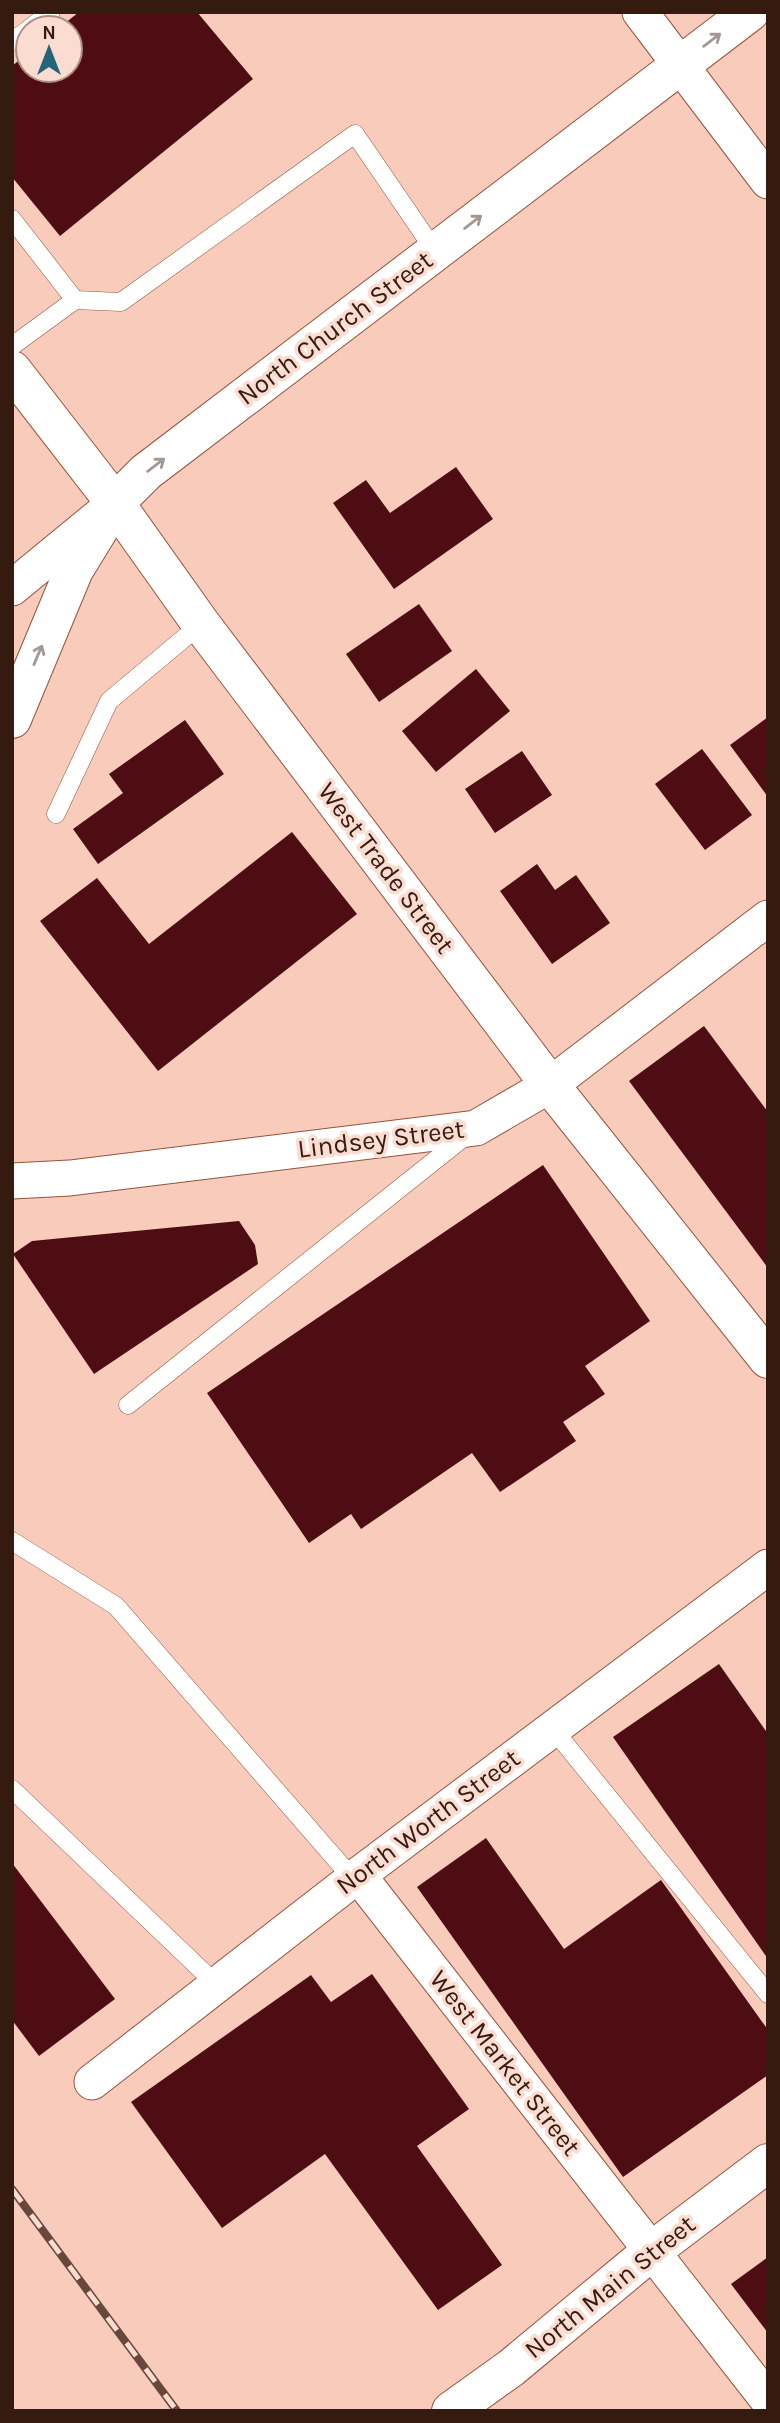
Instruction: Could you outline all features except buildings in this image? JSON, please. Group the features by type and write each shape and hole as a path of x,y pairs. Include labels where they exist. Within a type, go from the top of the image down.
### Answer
{"street":[{"path":"640,12 768,181"},
{"name":"North Church Street","path":"12,719 74,570 115,503 146,472 750,12"},
{"name":"West Trade Street","path":"12,370 115,503 201,624 551,1086 768,1359"},
{"path":"12,588 115,503"},
{"name":"Lindsey Street","path":"12,1181 70,1178 476,1128 551,1086 768,918"},
{"name":"North Worth Street","path":"92,2082 355,1877 768,1567"},
{"name":"West Market Street","path":"355,1877 653,2250 768,2400"},
{"name":"North Main Street","path":"451,2411 511,2368 653,2250 768,2163"}],"lane":[{"path":"12,346 75,300 121,302 355,134 435,251"},
{"path":"12,219 75,300"},
{"path":"56,814 108,701 201,624"},
{"path":"128,1405 476,1128"},
{"path":"12,1541 116,1606 355,1877"},
{"path":"553,1729 768,1994"},
{"path":"12,1789 217,1985"}],"railway":[{"path":"12,2189 177,2411"}]}
